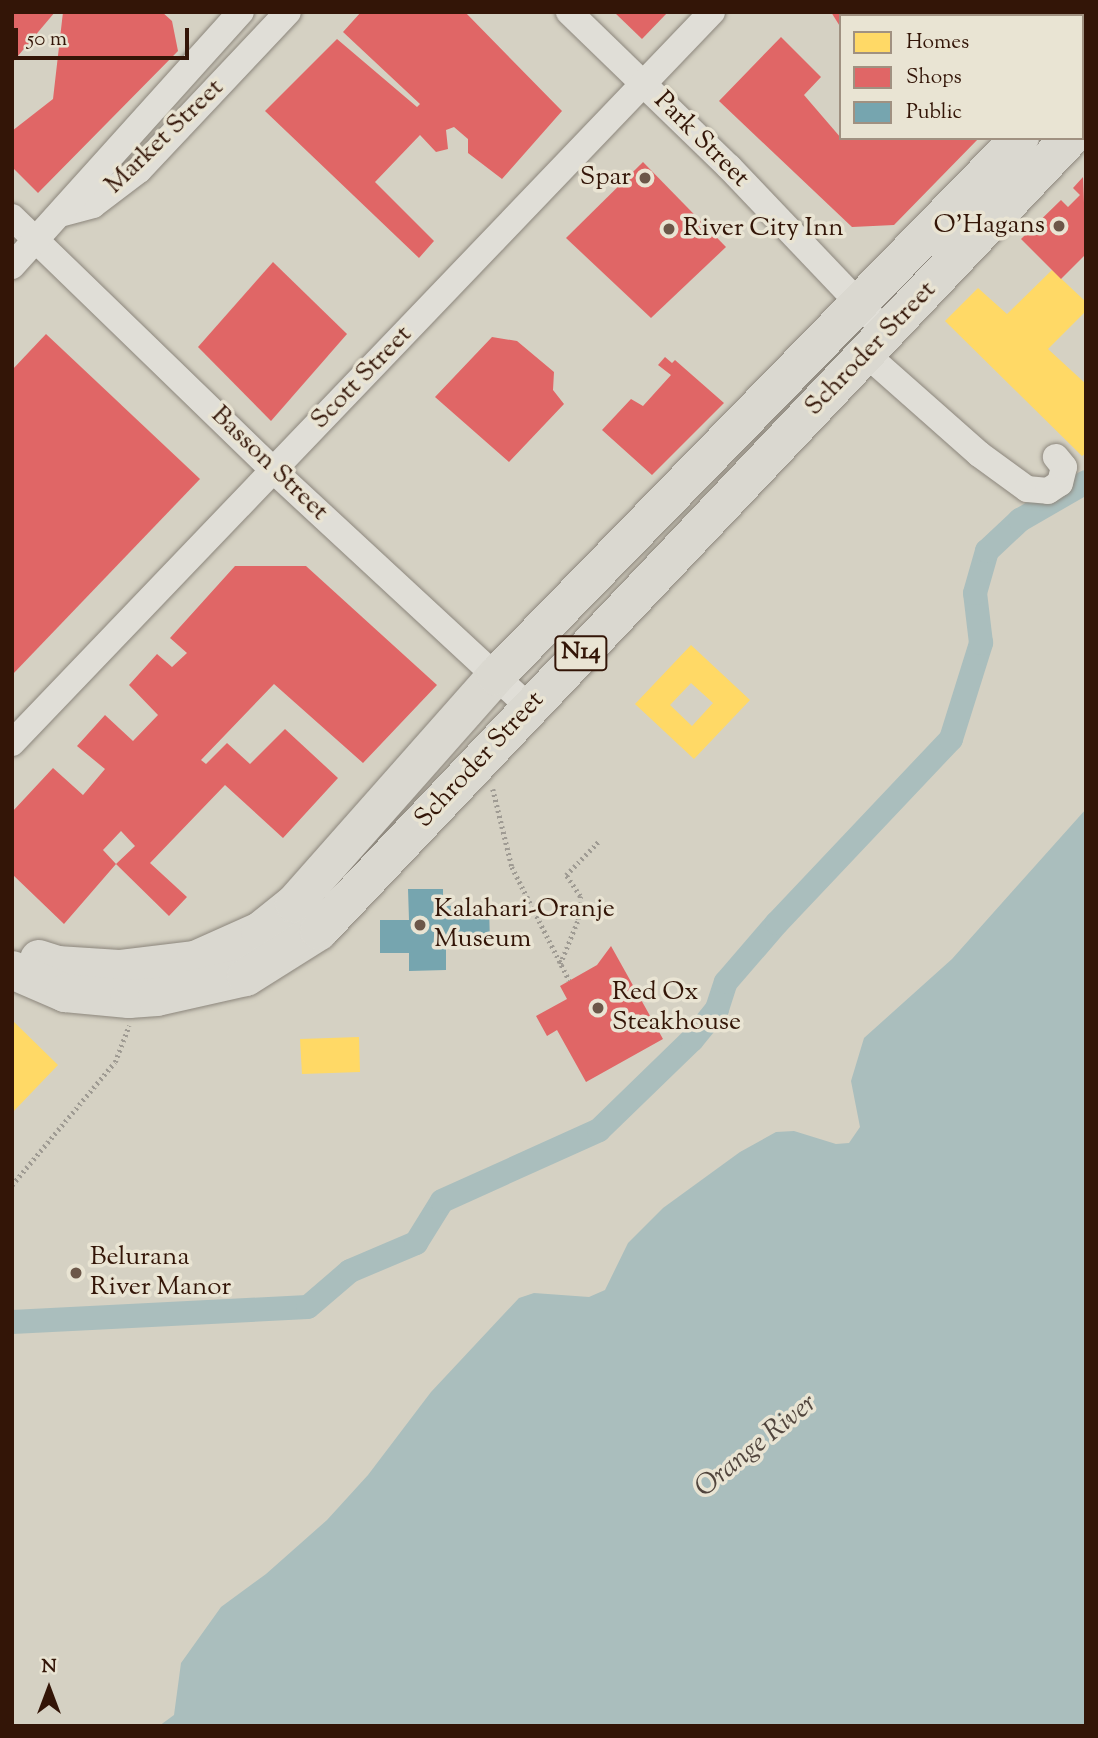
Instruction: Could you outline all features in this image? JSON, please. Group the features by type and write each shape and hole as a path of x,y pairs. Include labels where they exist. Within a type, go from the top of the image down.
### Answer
{"highway":[{"name":"Schroder Street","path":"12,970 65,992 130,999 198,990 246,977 282,959 319,931 529,707 871,331 1018,140"},
{"name":"Schroder Street","path":"12,944 57,965 157,967 195,960 260,931 294,904 496,676 871,331 1068,140"}],"street":[{"name":"Market Street","path":"12,266 241,12"},
{"name":"Market Street","path":"60,214 93,205 139,170 288,12"},
{"name":"Park Street","path":"569,12 644,83 871,331 979,454 1027,489 1048,491 1060,483 1064,467 1056,457"},
{"name":"Scott Street","path":"12,743 712,12"},
{"name":"Basson Street","path":"12,217 273,470 529,707"}],"path":[{"path":"490,780 512,867 569,981"},
{"path":"560,964 578,920 580,896 566,875 599,841"}],"water":[{"name":"Orange River","path":"1086,809 1086,1726 159,1726 174,1715 181,1663 221,1607 266,1574 327,1520 368,1475 431,1392 519,1298 534,1293 589,1297 605,1290 628,1243 663,1208 740,1152 776,1132 794,1131 836,1144 849,1143 860,1127 851,1081 864,1038 952,959"}],"building: Homes":[{"path":"1052,270 1086,302 1086,311 1048,349 1086,384 1086,453 1082,456 945,321 978,288 1007,314"},
{"path":"691,645 750,700 694,759 635,704","holes":["691,683 713,703 692,726 670,705"]},
{"path":"12,1020 58,1065 12,1113"},
{"path":"359,1037 360,1072 302,1074 300,1039"}],"building: Shops":[{"path":"12,12 55,12 12,63"},
{"path":"63,12 162,12 172,21 178,51 38,193 12,167 12,131 53,99"},
{"path":"361,12 465,12 562,111 502,179 468,153 468,139 454,127 446,130 448,149 436,152 420,135 375,182 434,241 419,258 265,111 337,39 417,107 420,104 343,32"},
{"path":"614,12 668,12 642,39"},
{"path":"831,12 948,12 839,14 839,25"},
{"path":"992,12 994,14 960,14"},
{"path":"781,37 821,77 804,95 839,136 839,140 977,140 894,225 852,227 719,101"},
{"path":"643,162 726,247 651,318 566,238"},
{"path":"1083,177 1086,254 1061,279 1021,239 1061,200 1068,207 1080,195 1073,188"},
{"path":"273,262 347,334 271,421 198,347"},
{"path":"46,334 200,479 12,675 12,370"},
{"path":"492,337 517,341 554,372 553,390 564,404 509,462 435,397"},
{"path":"665,357 672,363 675,360 724,403 652,475 602,430 631,399 643,406 671,375 658,365"},
{"path":"235,566 306,566 437,685 363,763 274,684 201,760 206,764 227,743 250,764 285,729 338,778 283,838 225,785 150,863 187,897 169,916 116,864 64,924 12,874 12,812 53,768 83,795 105,769 77,746 105,715 133,741 158,715 129,685 157,654 172,667 187,653 170,638","holes":["121,831 135,846 116,864 103,850"]},
{"name":"Red Ox Steakhouse","path":"611,946 663,1039 586,1082 557,1030 547,1036 536,1016 567,999 560,986 597,965"}],"building: Public":[{"path":"408,889 443,889 443,906 489,905 490,944 446,944 446,970 409,971 409,953 380,953 380,920 409,920"}],"waterway":[{"path":"12,1322 308,1307 350,1271 416,1243 442,1201 599,1130 692,1040 717,1009 726,982 777,923 951,739 981,643 975,593 987,551 1020,520 1086,482"}],"place":[{"name":"Spar","path":"645,178"},
{"name":"O'Hagans","path":"1059,226"},
{"name":"River City Inn","path":"669,229"},
{"name":"Kalahari-Oranje Museum","path":"420,925"},
{"name":"Red Ox Steakhouse","path":"598,1008"},
{"name":"Belurana River Manor","path":"76,1273"}]}
